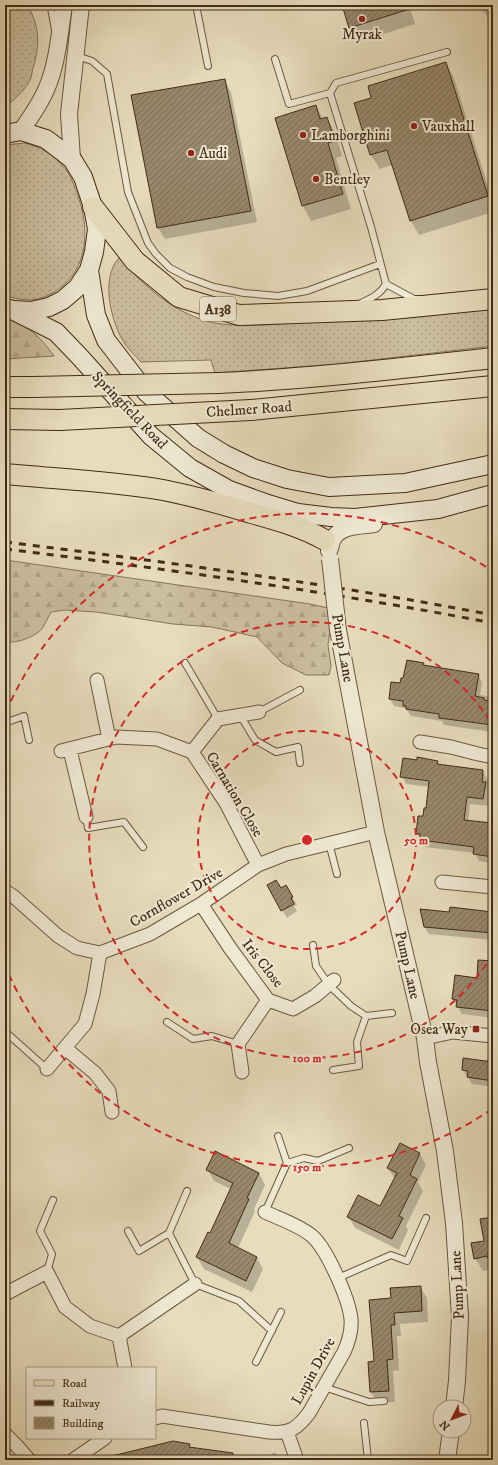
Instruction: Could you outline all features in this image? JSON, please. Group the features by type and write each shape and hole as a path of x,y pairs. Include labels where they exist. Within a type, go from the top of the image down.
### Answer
{"main road":[{"path":"7,308 31,311 49,307 63,300 78,287 89,270 94,252 97,230 94,207 83,177 72,159 46,139 13,133"},
{"name":"A138","path":"94,207 135,261 179,297 239,315 382,310 493,299"},
{"name":"Springfield Road","path":"89,270 96,315 106,340 146,392 198,438 224,454 253,468 287,479 329,487 404,483 493,464"},
{"name":"Springfield Road","path":"7,308 56,332 80,356 151,436 190,468 229,490 265,504 298,513 355,518 438,509 493,494"},
{"name":"Chelmer Road","path":"5,387 258,381 397,369 493,358"},
{"name":"Chelmer Road","path":"5,419 60,420 251,410 493,386"},
{"path":"5,474 121,485 161,490 201,498 309,531 328,550"},
{"path":"201,498 265,504"}],"street":[{"path":"13,133 42,100 52,76 64,5"},
{"path":"72,159 69,114 81,5"},
{"path":"328,550 333,538 338,532 354,527 402,521 438,509"},
{"path":"298,513 315,526 328,550"},
{"name":"Pump Lane","path":"328,550 338,630 376,832 425,1038 428,1062 445,1151 454,1223 460,1317 455,1399"},
{"path":"97,680 109,739"},
{"path":"192,752 218,719 259,712"},
{"name":"Carnation Close","path":"86,816 66,750 116,737 157,739 192,752 226,803 258,865"},
{"path":"420,742 493,757"},
{"name":"Cornflower Drive","path":"100,953 150,934 201,904 258,865 286,854 376,832"},
{"path":"442,882 493,887"},
{"path":"5,891 13,896 58,936 77,948 100,953 94,994 85,1024 47,1070"},
{"name":"Iris Close","path":"201,904 230,948 268,1000 293,1009 316,996 332,982"},
{"path":"242,1072 238,1044 268,1000"},
{"path":"425,1038 453,1032 493,1036"},
{"path":"65,1048 96,1073 109,1091 112,1112"},
{"name":"Lupin Drive","path":"265,1212 301,1228 322,1246 338,1278 351,1318 351,1331 348,1344 344,1352 303,1421 295,1428 287,1432"},
{"path":"5,1294 47,1272 65,1307 90,1326 119,1336"},
{"path":"119,1336 195,1284"},
{"path":"119,1336 125,1367"},
{"path":"156,1418 162,1416 269,1432 287,1432 297,1460"},
{"path":"5,1434 29,1460"},
{"path":"81,1458 104,1439"},
{"path":"447,1460 450,1439"}],"lane":[{"path":"48,5 51,8 54,26 56,57"},
{"path":"196,5 208,66"},
{"path":"275,59 289,104 330,93 336,83 447,52"},
{"path":"75,55 92,61 107,74 128,192 148,243 156,254 170,268 214,287 244,293 278,296 307,291 380,264"},
{"path":"330,93 371,227 386,284 414,299 443,304"},
{"path":"341,311 376,296 386,284"},
{"path":"185,663 218,719"},
{"path":"259,712 300,690"},
{"path":"240,715 255,740 276,752 298,747 300,763"},
{"path":"5,723 24,716 29,740"},
{"path":"86,816 88,828 124,822 143,847"},
{"path":"329,843 338,874"},
{"path":"313,945 316,966 332,982 351,1006 366,1016 392,1013"},
{"path":"333,1070 359,1066 357,1042 366,1016"},
{"path":"167,1022 194,1039 212,1036 238,1044"},
{"path":"10,1036 47,1070"},
{"path":"265,1212 287,1163 278,1136"},
{"path":"287,1163 304,1158 318,1161 349,1148"},
{"path":"128,1231 139,1251 169,1233 187,1191"},
{"path":"47,1272 52,1254 40,1231 52,1200"},
{"path":"338,1278 391,1255 407,1261 426,1218"},
{"path":"169,1233 195,1284 239,1301 272,1331"},
{"path":"256,1362 281,1312"},
{"path":"324,1387 368,1402 384,1401"},
{"path":"364,1423 368,1460"}],"green space":[{"path":"5,5 27,5 34,20 38,36 38,44 30,80 19,95 5,107"},
{"path":"25,143 50,154 66,169 78,196 82,210 85,238 79,265 72,276 62,287 49,295 33,300 16,299 5,295 5,145"},
{"path":"119,258 139,279 174,307 187,314 215,323 272,325 493,308 493,346 338,364 215,373 211,360 141,362 125,344 115,325 112,313 109,288 110,277 113,267"},
{"path":"5,316 33,332 54,356 5,359"},
{"path":"5,560 310,604 328,608 330,629 328,645 331,666 329,675 306,675 282,663 257,637 212,627 173,624 96,612 65,610 51,612 44,625 36,634 20,641 5,641"}],"building":[{"name":"Myrak","path":"342,5 412,5 413,8 349,28"},
{"name":"Vauxhall","path":"446,62 488,196 410,221 387,150 370,155 354,103 371,98 368,86"},
{"name":"Audi","path":"225,79 251,211 157,228 131,95"},
{"path":"316,105 320,119 327,117 335,141 328,143 343,194 302,206 275,118"},
{"path":"407,660 424,663 423,665 479,674 475,696 493,702 493,725 439,718 439,714 406,709 406,706 403,706 403,701 389,699 391,682 400,683 401,678 403,678"},
{"path":"417,757 438,761 437,764 483,770 482,782 486,782 483,799 467,797 464,820 492,823 490,836 493,836 493,857 473,854 474,847 420,840 420,834 416,834 418,816 423,816 424,808 426,808 429,781 400,777 403,758 417,760"},
{"path":"276,880 281,888 286,885 293,897 291,898 294,904 281,911 267,885"},
{"path":"450,907 493,912 493,933 424,927 420,909 449,912"},
{"path":"478,960 493,961 493,1011 456,1007 457,1000 452,999 455,975 477,978"},
{"path":"463,1058 493,1062 493,1081 467,1077 468,1071 462,1070"},
{"path":"400,1143 420,1153 410,1175 417,1179 399,1216 403,1218 392,1239 347,1217 358,1195 380,1206 397,1173 387,1168"},
{"path":"215,1151 259,1173 229,1243 257,1257 246,1281 196,1257 208,1232 210,1233 233,1183 206,1170"},
{"path":"493,1217 493,1258 487,1258 487,1256 474,1259 471,1243 484,1241 480,1219"},
{"path":"421,1286 422,1311 394,1313 395,1325 391,1325 393,1359 387,1360 389,1391 370,1392 368,1362 374,1361 369,1300 391,1298 390,1288"},
{"path":"173,1441 190,1444 189,1447 233,1453 232,1460 113,1460 112,1456"}],"railway":[{"path":"5,542 249,574 371,593 493,615"},
{"path":"5,549 249,582 371,601 493,623"}],"place":[{"name":"Myrak","path":"362,19"},
{"name":"Vauxhall","path":"414,126"},
{"name":"Lamborghini","path":"303,135"},
{"name":"Audi","path":"191,153"},
{"name":"Bentley","path":"316,179"},
{"name":"Osea Way","path":"476,1029"}]}
